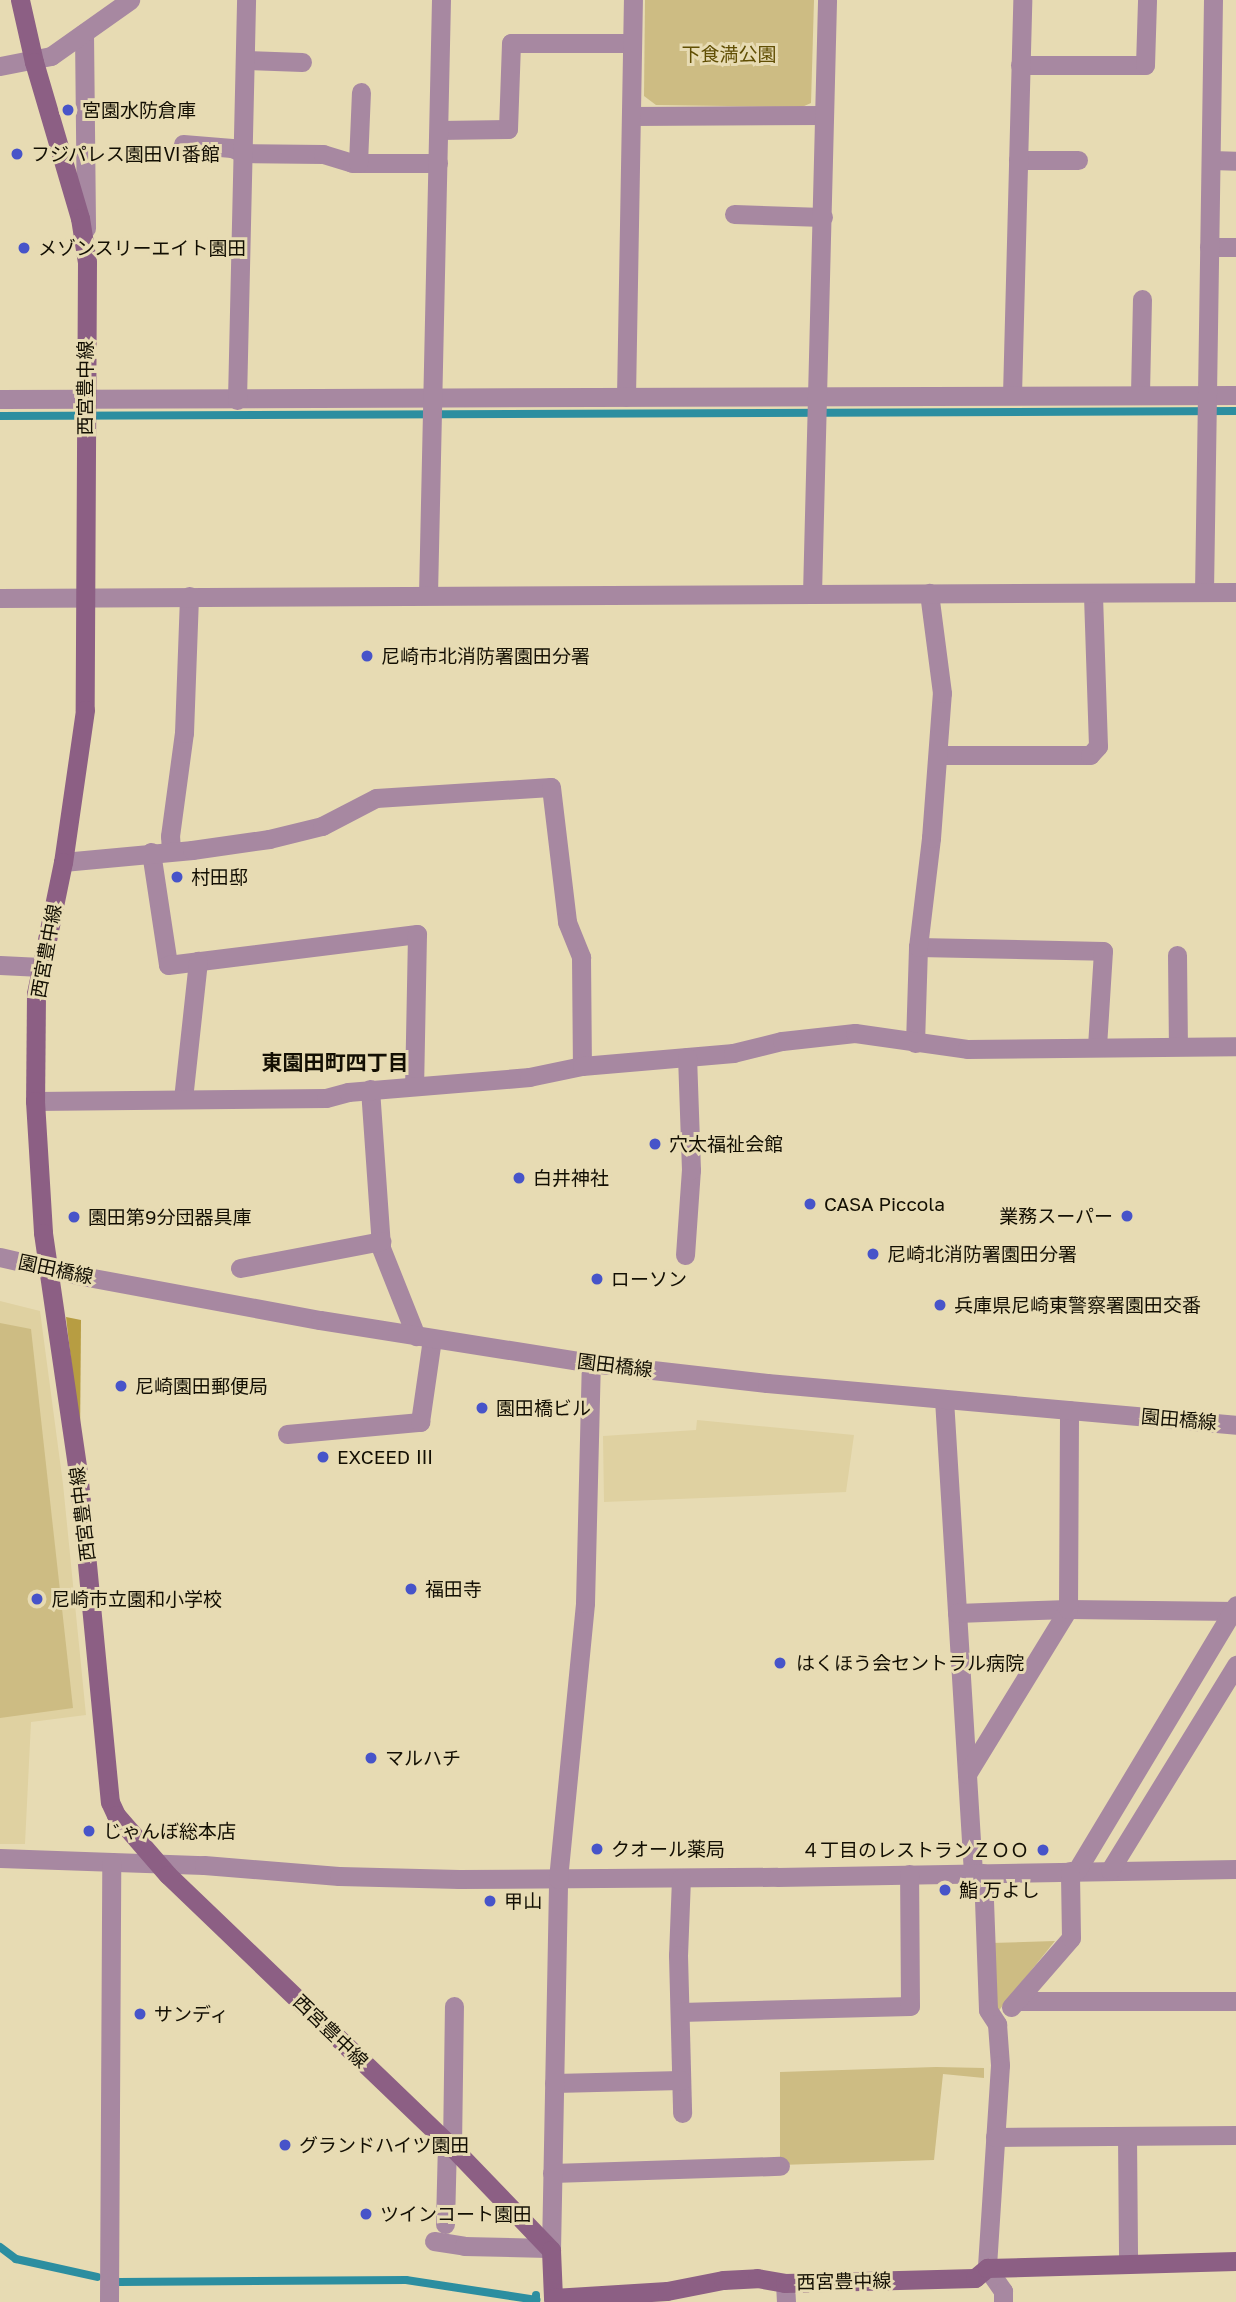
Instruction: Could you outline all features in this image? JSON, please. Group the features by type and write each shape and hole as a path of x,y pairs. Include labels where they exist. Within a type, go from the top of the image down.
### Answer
{"main road":[{"name":"西宮豊中線","path":"20,0 34,62 79,218 87,262 84,410 86,598 82,745 63,862 36,993 36,1101 43,1233 79,1481 110,1802 124,1827 157,1863 450,2144 549,2249 553,2300 667,2291 723,2280 757,2278 786,2292 975,2278 987,2268 1236,2261"}],"street":[{"path":"0,66 34,62 51,56 130,0"},
{"path":"237,400 246,0"},
{"path":"428,595 441,0"},
{"path":"626,397 633,0"},
{"path":"812,594 827,0"},
{"path":"1012,395 1022,0"},
{"path":"1020,65 1146,65 1147,0"},
{"path":"1204,592 1213,0"},
{"path":"84,33 87,262"},
{"path":"439,130 508,129 511,43 632,43"},
{"path":"244,60 302,62"},
{"path":"358,163 361,92"},
{"path":"631,116 823,115"},
{"path":"183,144 232,148 243,153 323,154 358,163 438,163"},
{"path":"1018,160 1078,160"},
{"path":"1211,160 1236,161"},
{"path":"734,214 823,217"},
{"path":"1209,247 1236,247"},
{"path":"1140,394 1142,299"},
{"path":"0,399 84,410 237,400 432,408 626,397 817,407 1012,395 1140,394 1207,405 1236,395"},
{"path":"0,598 1236,592"},
{"path":"915,1043 918,947 942,693 929,593"},
{"path":"938,755 1090,755 1098,746 1093,593"},
{"path":"172,850 170,836 184,733 189,596"},
{"path":"63,862 192,850 269,839 322,826 376,798 551,787 567,922 581,957 582,1066"},
{"path":"151,852 168,965 417,934 414,1086"},
{"path":"918,947 1103,951 1097,1046"},
{"path":"1177,956 1178,1046"},
{"path":"183,1099 198,961"},
{"path":"0,965 41,967"},
{"path":"36,1101 326,1098 370,1089 529,1077 582,1066 733,1053 814,1036 855,1033 967,1049 1236,1046"},
{"path":"685,1255 691,1170 687,1057"},
{"path":"287,1434 420,1422 424,1337 381,1241 370,1089"},
{"path":"240,1268 381,1241"},
{"name":"園田橋線","path":"0,1257 424,1337 592,1363 944,1399 1236,1425"},
{"path":"434,2241 464,2246 549,2249 558,1878 585,1603 592,1363"},
{"path":"944,1399 959,1680 988,2010 997,2024 1000,2065 987,2268 1003,2291 1003,2302"},
{"path":"967,1774 1068,1609 1069,1410"},
{"path":"957,1613 1068,1609 1235,1609"},
{"path":"997,2024 1071,1938 1074,1871 1235,1609"},
{"path":"1110,1870 1236,1665"},
{"path":"1161,1730 1187,1745"},
{"path":"0,1858 157,1863 365,1877 681,1878 1236,1869"},
{"path":"109,2302 111,1862"},
{"path":"680,2012 910,2006 908,1874"},
{"path":"681,1878 682,2113"},
{"path":"1017,2001 1236,2001"},
{"path":"445,2224 454,2006"},
{"path":"554,2083 681,2080"},
{"path":"995,2137 1236,2135"},
{"path":"1127,2136 1128,2262"},
{"path":"552,2173 780,2165"}],"shaded area":[{"name":"尼崎市立園和小学校","path":"0,1301 40,1311 63,1484 86,1715 31,1722 25,1844 0,1844"},
{"path":"66,1317 81,1320 80,1438"},
{"path":"697,1420 854,1435 846,1492 604,1502 603,1436 696,1430"}],"green space":[{"name":"下食満公園","path":"645,0 814,0 811,103 802,107 656,105 644,96"},
{"name":"尼崎市立園和小学校","path":"0,1323 31,1329 73,1708 0,1718"},
{"path":"1055,1941 996,2014 991,1943"},
{"path":"984,2068 984,2078 943,2074 934,2160 780,2165 780,2072"}],"waterway":[{"path":"0,416 1236,411"},
{"path":"0,2247 16,2259 97,2277"},
{"path":"119,2282 406,2280 536,2300 536,2295"}],"place":[{"name":"宮園水防倉庫","path":"68,110"},
{"name":"フジパレス園田Ⅵ番館","path":"17,154"},
{"name":"メゾンスリーエイト園田","path":"24,248"},
{"name":"尼崎市北消防署園田分署","path":"367,656"},
{"name":"村田邸","path":"177,877"},
{"name":"穴太福祉会館","path":"655,1144"},
{"name":"白井神社","path":"519,1178"},
{"name":"CASA Piccola","path":"810,1204"},
{"name":"業務スーパー","path":"1127,1216"},
{"name":"園田第9分団器具庫","path":"74,1217"},
{"name":"尼崎北消防署園田分署","path":"873,1254"},
{"name":"ローソン","path":"597,1279"},
{"name":"兵庫県尼崎東警察署園田交番","path":"940,1305"},
{"name":"尼崎園田郵便局","path":"121,1386"},
{"name":"園田橋ビル","path":"482,1408"},
{"name":"EXCEED Ⅲ","path":"323,1457"},
{"name":"福田寺","path":"411,1589"},
{"name":"尼崎市立園和小学校","path":"37,1599"},
{"name":"はくほう会セントラル病院","path":"780,1663"},
{"name":"マルハチ","path":"371,1758"},
{"name":"じゃんぼ総本店","path":"89,1831"},
{"name":"クオール薬局","path":"597,1849"},
{"name":"４丁目のレストランＺＯＯ","path":"1043,1850"},
{"name":"鮨 万よし","path":"945,1890"},
{"name":"甲山","path":"490,1901"},
{"name":"サンディ","path":"140,2014"},
{"name":"グランドハイツ園田","path":"285,2145"},
{"name":"ツインコート園田","path":"366,2214"}],"district":[{"name":"東園田町四丁目","path":"335,1062"}]}
